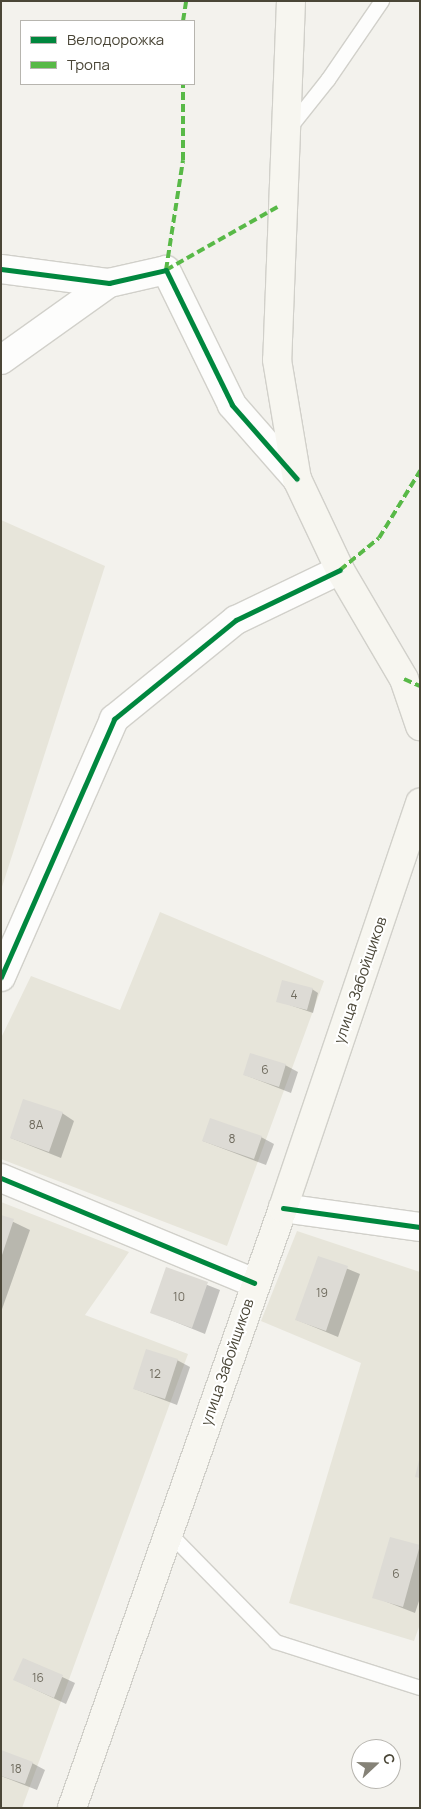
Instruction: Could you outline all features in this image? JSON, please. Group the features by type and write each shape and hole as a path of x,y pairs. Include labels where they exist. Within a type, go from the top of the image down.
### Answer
{"main road":[{"path":"291,1 277,360 297,479 340,570 404,679 420,726"},
{"name":"улица Забойщиков","path":"72,1808 254,1283 283,1208 420,803"}],"street":[{"path":"1,269 109,283 166,270 232,404 297,479"},
{"path":"1,360 109,283"},
{"path":"1,976 114,719 236,620 340,570"},
{"path":"1,1178 254,1283"},
{"path":"283,1208 420,1227"}],"lane":[{"path":"285,134 328,80 382,1"},
{"path":"168,1532 276,1642 420,1688"}],"shaded area":[{"path":"1,520 105,566 1,890"},
{"path":"160,912 324,981 227,1246 1,1159 1,1038 31,976 120,1010"},
{"path":"1,1202 129,1252 85,1315 188,1354 22,1808 1,1808"},
{"path":"297,1231 420,1272 420,1624 414,1641 289,1603 361,1363 261,1321"}],"building":[{"path":"282,980 313,988 307,1010 276,1002"},
{"path":"250,1053 286,1064 279,1087 243,1075"},
{"path":"23,1099 63,1112 49,1152 10,1138"},
{"path":"210,1118 262,1136 254,1159 202,1141"},
{"path":"1,1215 14,1219 2,1255 1,1255"},
{"path":"318,1256 348,1266 326,1331 295,1320"},
{"path":"166,1267 208,1282 192,1328 150,1313"},
{"path":"146,1349 178,1359 165,1399 133,1389"},
{"path":"420,1460 420,1478 415,1477"},
{"path":"390,1537 420,1545 403,1607 372,1598"},
{"path":"23,1658 63,1675 54,1698 13,1680"},
{"path":"1,1750 33,1762 25,1784 1,1776"}],"marked path":[{"path":"183,20 186,1"},
{"path":"166,270 183,160 183,85"},
{"path":"166,270 281,205"},
{"path":"340,570 379,538 420,471"},
{"path":"404,679 420,686"}],"cycle path":[{"path":"1,269 109,283 166,270 232,405 297,479"},
{"path":"1,977 114,719 236,620 340,570"},
{"path":"1,1178 254,1283"},
{"path":"283,1208 420,1227"}]}
